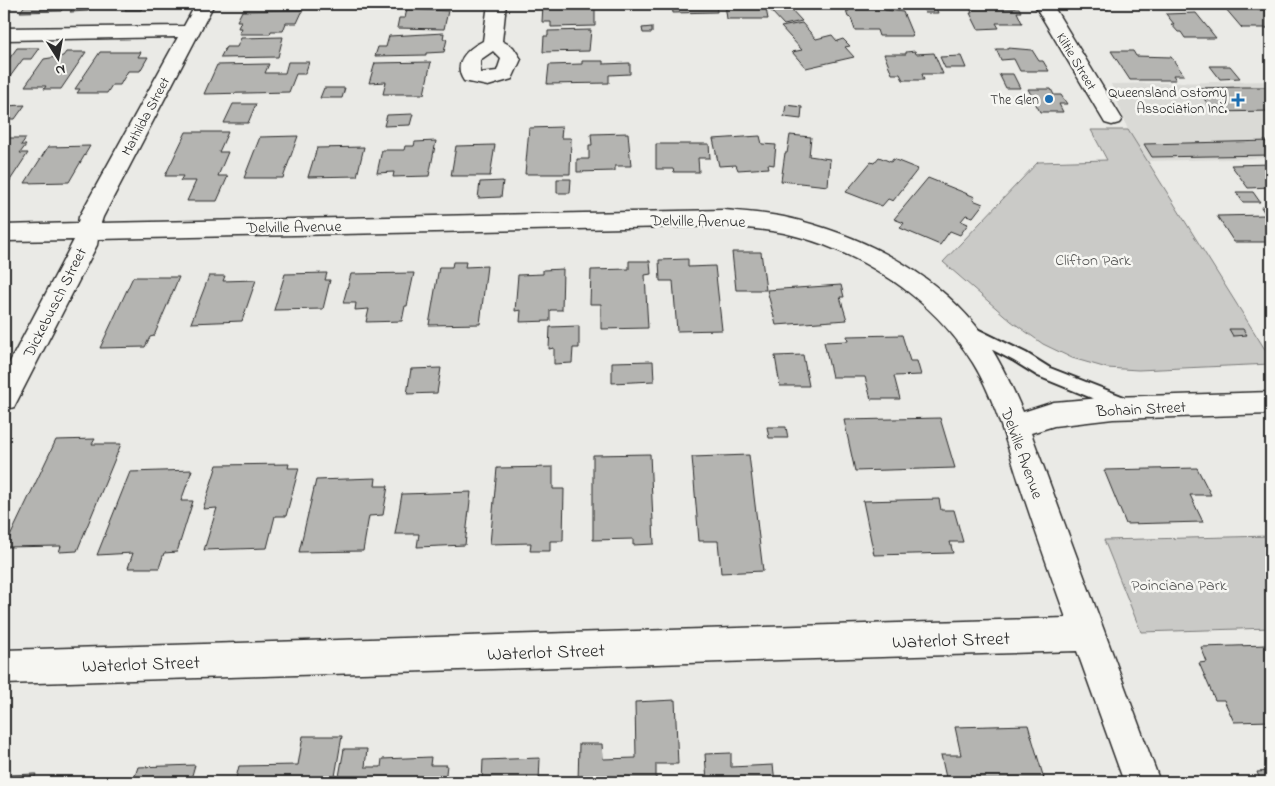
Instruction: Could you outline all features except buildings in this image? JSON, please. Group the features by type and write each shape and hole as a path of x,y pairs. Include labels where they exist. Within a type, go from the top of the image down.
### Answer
{"street":[{"name":"Mathilda Street","path":"88,231 91,217 205,4"},
{"path":"492,44 497,4"},
{"name":"Kiltie Street","path":"1043,4 1112,119"},
{"path":"4,34 190,31"},
{"name":"Delville Avenue","path":"4,232 724,218 790,226 825,236 857,250 925,292 961,327 982,357 1014,427 1142,782"},
{"name":"Dickebusch Street","path":"4,399 85,245 88,231"},
{"name":"Bohain Street","path":"1014,427 1054,414 1130,407 1271,403"},
{"name":"Waterlot Street","path":"4,667 1088,634"}],"lane":[{"path":"961,327 1020,357 1044,372 1130,407"}],"shaded area":[{"path":"1271,81 1271,158 1147,161 1128,130 1111,84"}],"green space":[{"name":"Clifton Park","path":"1091,130 1128,130 1271,359 1271,364 1138,370 1107,368 1072,358 1043,344 1011,321 943,262 1038,162 1107,160"},
{"name":"Poinciana Park","path":"1271,536 1271,628 1141,632 1104,540"}],"place":[{"name":"The Glen","path":"1049,99"},
{"name":"Queensland Ostomy Association Inc.","path":"1238,100"}]}
